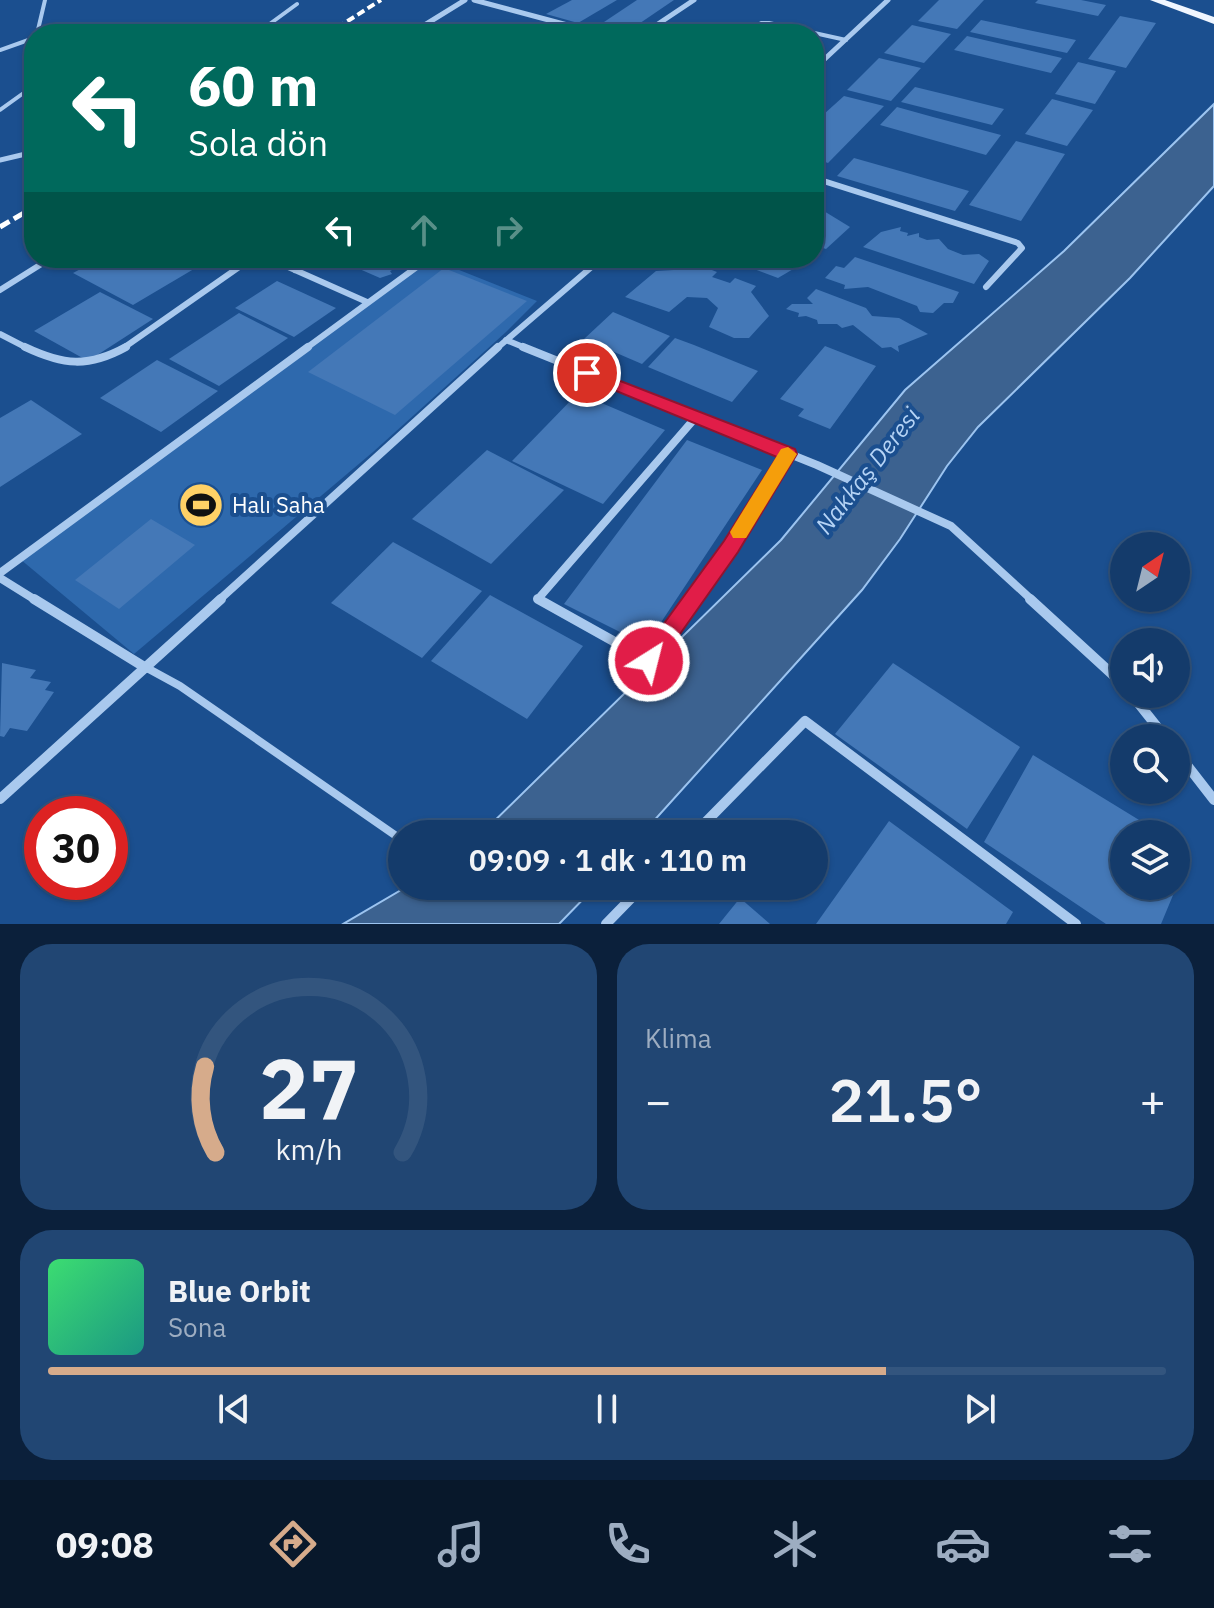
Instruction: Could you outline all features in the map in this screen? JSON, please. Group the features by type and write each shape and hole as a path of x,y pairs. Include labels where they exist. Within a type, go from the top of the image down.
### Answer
{"main road":[{"path":"1155,0 1214,21"},
{"path":"1182,0 1214,11"}],"street":[{"path":"426,24 465,0"},
{"path":"474,0 565,24"},
{"path":"658,24 694,0"},
{"path":"824,60 888,0"},
{"path":"824,181 1018,243 1022,248 986,287"},
{"path":"0,290 35,268"},
{"path":"0,334 50,360 95,362 128,345 238,268"},
{"path":"290,268 367,302"},
{"path":"146,668 0,576 415,268"},
{"path":"0,799 506,340 590,268"},
{"path":"506,340 817,465 951,526 1110,672"},
{"path":"696,417 538,599 649,661 731,546 788,454"},
{"path":"1142,708 1155,724"},
{"path":"708,820 805,721 1076,924"},
{"path":"1190,769 1214,800"},
{"path":"606,924 629,900"}],"lane":[{"path":"38,24 45,0"},
{"path":"270,24 297,4"},
{"path":"824,35 846,40"},
{"path":"0,50 24,40"},
{"path":"0,110 24,93"},
{"path":"0,160 24,154"},
{"path":"146,668 180,686 388,830"}],"shaded area":[{"name":"Halı Saha","path":"415,268 454,268 537,301 373,452 134,654 20,559"}],"water":[{"name":"Nakkaş Deresi","path":"1214,104 1214,186 1130,278 978,427 947,466 900,539 862,590 655,820 495,820 781,540 905,390 1064,251"},
{"path":"388,898 582,900 559,924 343,924"}],"building":[{"path":"572,0 617,0 578,23 546,14"},
{"path":"637,0 674,0 639,24 601,24"},
{"path":"939,0 984,0 957,29 918,21"},
{"path":"1038,0 1081,0 1106,5 1098,16 1035,3"},
{"path":"1120,16 1156,23 1126,68 1088,59"},
{"path":"981,20 1076,40 1067,53 970,32"},
{"path":"912,25 951,34 924,63 884,53"},
{"path":"967,36 1062,58 1051,73 954,50"},
{"path":"879,58 921,68 891,101 847,90"},
{"path":"1078,62 1116,71 1095,104 1055,94"},
{"path":"915,87 1004,109 992,125 901,102"},
{"path":"844,96 884,106 828,163 824,162 824,114"},
{"path":"1052,99 1093,110 1067,146 1025,134"},
{"path":"897,107 1001,135 986,155 880,125"},
{"path":"1016,141 1065,154 1021,221 969,205"},
{"path":"854,158 969,191 955,211 837,176"},
{"path":"824,211 850,227 824,248"},
{"path":"901,227 900,231 908,233 907,236 919,233 919,237 927,240 939,239 948,249 963,255 979,254 989,261 974,284 863,247 881,232"},
{"path":"855,257 959,292 953,303 944,303 933,313 920,312 917,306 868,287 844,289 845,285 825,278 836,266 844,268"},
{"path":"82,268 195,268 133,305 73,273"},
{"path":"357,268 396,268 390,271 392,274 380,278"},
{"path":"444,268 527,301 395,415 308,372"},
{"path":"707,268 717,272 712,277 730,283 735,278 756,286 751,292 769,316 749,338 734,338 709,327 718,308 707,298 687,297 669,312 625,297 656,271"},
{"path":"752,268 795,268 778,278"},
{"path":"277,281 336,308 294,337 235,308"},
{"path":"816,289 866,308 872,316 899,318 928,334 898,346 899,352 891,347 882,348 853,325 842,328 837,324 818,324 817,320 798,317 799,313 786,309 792,304 813,304 807,298"},
{"path":"100,292 153,319 88,361 34,331"},
{"path":"613,312 670,336 642,364 584,339"},
{"path":"239,313 288,338 219,386 169,359"},
{"path":"675,338 758,371 732,402 648,367"},
{"path":"825,346 876,366 830,429 798,416 804,409 780,399"},
{"path":"157,360 218,391 161,432 100,398"},
{"path":"578,393 665,430 603,504 512,461"},
{"path":"31,400 82,434 0,487 0,418"},
{"path":"687,440 762,470 646,645 564,604"},
{"path":"487,450 564,490 491,564 412,519"},
{"path":"151,519 195,545 119,609 75,580"},
{"path":"393,542 482,591 422,658 331,603"},
{"path":"490,595 583,646 527,719 431,661"},
{"path":"2,663 36,670 30,678 51,682 45,690 54,692 27,731 10,728 4,737 0,736"},
{"path":"893,663 1020,747 967,829 835,734"},
{"path":"1033,755 1139,820 1110,820 1110,900 1171,900 1161,924 1106,924 984,842"},
{"path":"889,821 1013,912 1006,924 816,924"},
{"path":"738,900 742,900 770,924 719,924"}],"railway":[{"path":"343,24 381,0"},
{"path":"0,227 24,213"}],"slow traffic":[{"path":"740,532 788,454"}],"place":[{"name":"Halı Saha","path":"201,505"}],"route":[{"path":"587,373 788,454 731,546 649,661"}]}
